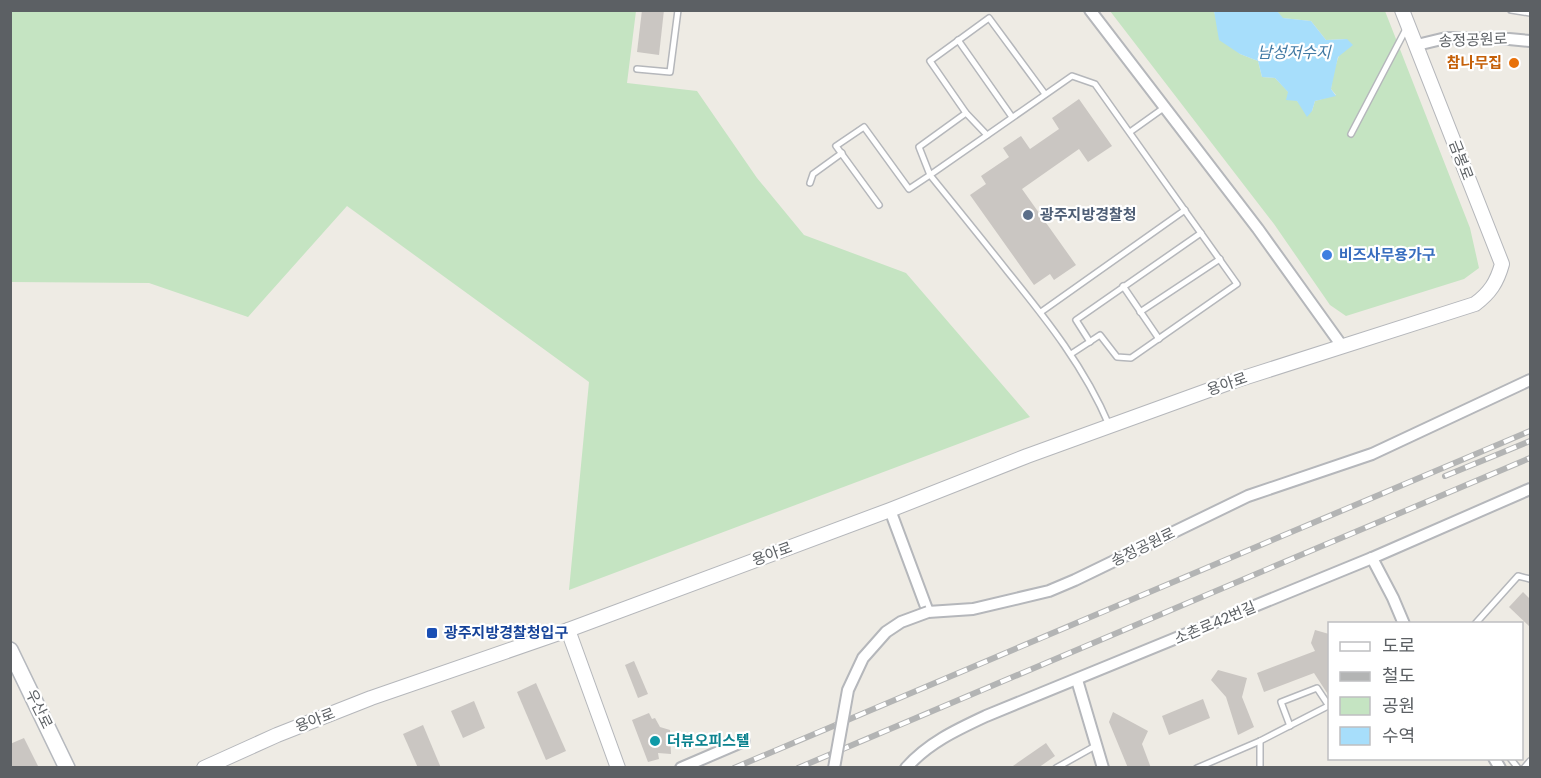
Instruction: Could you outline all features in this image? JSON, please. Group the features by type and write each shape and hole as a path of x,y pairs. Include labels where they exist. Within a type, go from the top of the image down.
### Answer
{"main road":[{"name":"우산로","path":"10,650 67,768"}],"street":[{"path":"1090,10 1304,291 1342,346"},
{"name":"금봉로","path":"1402,10 1502,264 1497,279 1487,295 1475,304"},
{"name":"송정공원로","path":"1417,45 1446,38 1530,41"},
{"name":"용아로","path":"204,768 277,735 371,698 568,630 891,510 1027,456 1234,381 1475,304"},
{"name":"송정공원로","path":"834,768 848,690 863,658 886,632 901,622 928,612 973,609 1048,591 1248,496 1372,454 1530,380"},
{"name":"소촌로42번길","path":"906,768 927,747 957,729 1372,558 1530,489"},
{"path":"891,510 928,612"},
{"path":"1372,558 1403,622"},
{"path":"568,630 618,768"},
{"path":"1077,680 1103,768"},
{"path":"681,768 744,741"}],"lane":[{"path":"638,69 670,72 678,10"},
{"path":"1511,10 1530,13"},
{"path":"987,135 966,113 930,61 989,18 1045,94"},
{"path":"1351,134 1408,25"},
{"path":"958,40 1012,117"},
{"path":"879,206 837,146 864,127 909,189 1072,76 1095,84 1238,284 1131,358 1116,357 1100,335 1071,354"},
{"path":"1130,132 1165,107"},
{"path":"966,113 919,147 930,175 1041,312 1071,354 1097,397 1110,426"},
{"path":"810,183 813,174 842,153"},
{"path":"1041,312 1185,210"},
{"path":"1090,342 1076,320 1201,233"},
{"path":"1140,312 1220,259"},
{"path":"1123,286 1159,339"},
{"path":"1477,622 1518,576 1530,579"},
{"path":"1290,726 1281,702 1317,688 1328,704"},
{"path":"1200,767 1260,741 1328,707"},
{"path":"1260,741 1260,768"},
{"path":"1056,768 1097,745"},
{"path":"1524,768 1530,761"}],"green space":[{"path":"11,10 636,11 627,83 697,91 757,178 804,235 906,273 1030,417 569,590 589,382 347,206 248,317 149,283 11,282"},
{"path":"1110,11 1214,11 1217,22 1240,54 1258,61 1262,77 1275,78 1297,101 1312,111 1315,101 1336,95 1331,89 1333,76 1347,39 1326,40 1311,21 1282,18 1277,11 1385,11 1470,228 1479,268 1464,279 1346,316 1330,305 1274,224"}],"water":[{"name":"남성저수지","path":"1214,11 1277,11 1283,18 1311,21 1326,40 1347,39 1353,45 1338,57 1331,89 1336,96 1315,101 1307,117 1297,101 1286,100 1288,92 1275,78 1262,77 1258,61 1240,54 1219,40"}],"building":[{"path":"642,10 664,10 659,55 637,52"},
{"name":"광주지방경찰청","path":"1079,99 1112,146 1088,162 1079,149 1022,189 1076,265 1054,280 1050,274 1034,285 970,195 986,184 981,176 1009,157 1003,148 1021,136 1030,149 1059,129 1052,118"},
{"path":"1523,592 1530,599 1530,627 1509,607"},
{"path":"1315,630 1328,634 1328,694 1314,673 1264,692 1257,673 1315,651 1311,643"},
{"path":"634,661 648,694 638,698 625,665"},
{"path":"1218,670 1247,678 1242,697 1254,727 1238,735 1226,697 1211,680"},
{"path":"536,683 566,751 546,760 517,692"},
{"path":"1203,699 1210,718 1169,735 1162,716"},
{"path":"474,701 485,728 463,738 451,711"},
{"path":"1113,712 1148,731 1142,744 1151,768 1128,768 1109,722"},
{"name":"더뷰오피스텔","path":"649,713 660,727 670,730 671,754 658,753 659,759 648,762 632,720"},
{"path":"423,725 441,768 418,768 403,734"},
{"path":"24,738 39,768 10,768 10,744"},
{"path":"1046,743 1055,756 1038,768 1010,768"}],"railway":[{"path":"734,768 1530,431"},
{"path":"1445,476 1530,441"},
{"path":"798,768 1530,458"}],"place":[{"name":"참나무집","path":"1514,63"},
{"name":"광주지방경찰청","path":"1028,215"},
{"name":"비즈사무용가구","path":"1327,255"},
{"name":"광주지방경찰청입구","path":"432,633"},
{"name":"더뷰오피스텔","path":"655,741"}]}
